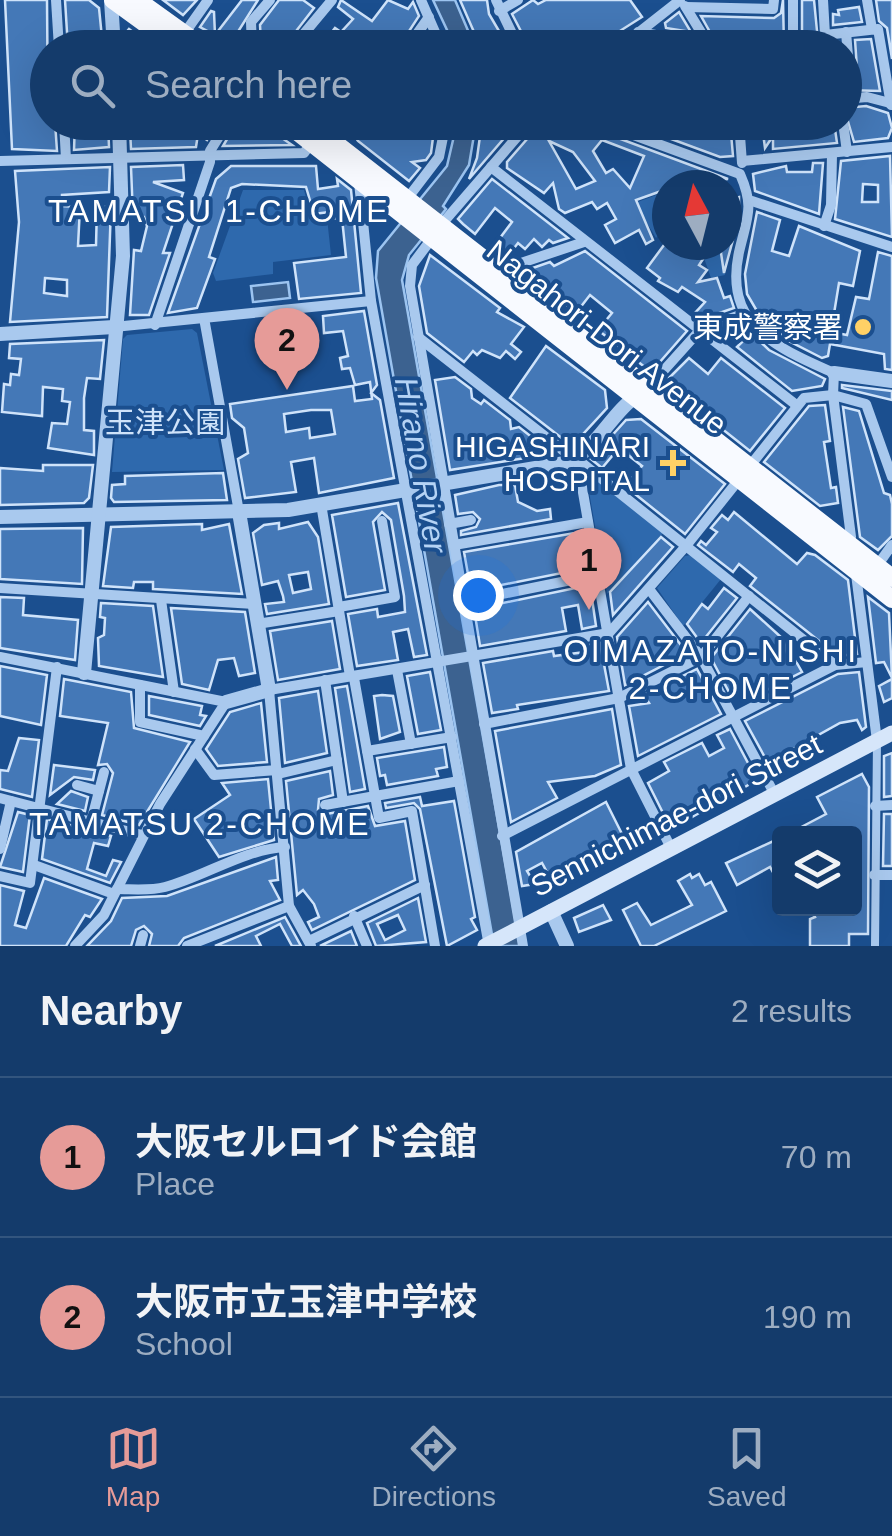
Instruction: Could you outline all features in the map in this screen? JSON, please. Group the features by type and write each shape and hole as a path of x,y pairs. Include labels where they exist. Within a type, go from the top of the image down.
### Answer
{"highway":[{"path":"112,0 163,30"},
{"path":"137,0 170,30"},
{"name":"Nagahori-Dori Avenue","path":"309,140 358,176 409,206"},
{"name":"Nagahori-Dori Avenue","path":"332,140 435,229 642,392 892,578"},
{"name":"Nagahori-Dori Avenue","path":"746,472 892,599"}],"main road":[{"name":"Sennichimae-dori Street","path":"489,945 884,737"}],"street":[{"path":"56,0 58,30"},
{"path":"112,0 113,30"},
{"path":"189,30 208,0"},
{"path":"251,30 251,22 270,0"},
{"path":"307,30 332,0"},
{"path":"420,0 434,30"},
{"path":"511,30 498,5 518,0"},
{"path":"641,30 682,2 773,9 774,0"},
{"path":"793,0 793,30"},
{"path":"823,0 825,30"},
{"path":"867,0 872,29"},
{"path":"682,2 700,30"},
{"path":"420,30 429,17"},
{"path":"862,30 878,28 891,107"},
{"path":"862,98 891,107"},
{"path":"65,140 66,160"},
{"path":"84,673 122,256 120,140"},
{"path":"155,324 218,140"},
{"path":"409,206 438,157 442,140"},
{"path":"514,140 435,229 410,271 441,484 523,946"},
{"path":"646,140 725,170"},
{"path":"738,170 742,161 740,140"},
{"path":"845,140 847,152"},
{"path":"0,161 304,153 312,142"},
{"path":"742,161 892,147"},
{"path":"824,226 831,204 832,154"},
{"path":"490,167 796,404"},
{"path":"358,176 371,301 489,945"},
{"path":"742,184 752,201 892,247"},
{"path":"752,201 735,268 743,314 778,348 834,373 892,381"},
{"path":"502,280 512,266 584,242"},
{"path":"0,334 155,324 371,301"},
{"path":"0,517 239,512 321,504 575,459 622,402 642,392 701,329 743,314"},
{"path":"204,318 269,690 289,906 310,944 354,916 425,885"},
{"path":"418,336 835,665"},
{"path":"834,373 832,395 851,537 847,542"},
{"path":"0,657 226,702 269,690 609,633 686,546 804,398 832,395 866,404 892,478"},
{"path":"575,459 631,770 671,848"},
{"path":"321,504 379,818 412,811 435,946"},
{"path":"449,524 471,520"},
{"path":"257,624 395,597 382,522"},
{"path":"454,545 588,522"},
{"path":"876,566 892,545"},
{"path":"856,571 867,662 884,737 875,806 875,946"},
{"path":"463,602 596,575"},
{"path":"0,588 254,604"},
{"path":"649,588 701,658 775,795"},
{"path":"484,724 619,698 701,658 749,596"},
{"path":"161,600 174,692"},
{"path":"502,836 835,665 867,662"},
{"path":"0,876 30,882 57,668"},
{"path":"397,670 411,744"},
{"path":"325,680 343,802"},
{"path":"140,685 140,722 204,736"},
{"path":"75,946 92,932 142,835 226,702"},
{"path":"367,751 452,737"},
{"path":"196,748 214,775 278,772 337,760"},
{"path":"90,822 104,772"},
{"path":"325,805 459,781"},
{"path":"77,785 99,791"},
{"path":"0,849 6,800 142,835"},
{"path":"875,806 892,806"},
{"path":"34,865 116,891 161,889 237,861 255,849 285,847"},
{"path":"874,876 892,875"},
{"path":"187,946 289,906"},
{"path":"551,911 567,946"},
{"path":"354,916 367,946"}],"green space":[{"path":"243,190 304,190 312,219 327,218 331,255 273,262 273,274 216,281 213,273"},
{"path":"652,197 652,231 635,203"},
{"path":"705,260 722,260 725,275 711,278"},
{"name":"玉津公園","path":"192,329 197,333 224,470 112,472 123,339 127,335"},
{"path":"592,477 663,533 607,594 587,480"},
{"path":"691,555 721,579 683,626 657,588 685,556"}],"water":[{"path":"433,0 455,0 468,30 447,30"},
{"name":"Hirano River","path":"453,140 473,140 469,165 443,206 446,209 409,255 402,280 520,946 494,946 376,278 378,251 447,166"},
{"path":"288,282 290,298 253,302 251,286"}],"building":[{"path":"5,0 47,0 47,30 30,30 30,140 56,140 57,151 12,149"},
{"path":"65,0 89,0 99,8 101,30 67,30"},
{"path":"163,0 197,0 183,15"},
{"path":"242,0 258,0 239,30 219,30"},
{"path":"279,0 303,0 314,8 297,30 260,30"},
{"path":"341,0 372,21 388,0 408,9 413,2 419,16 410,30 343,30 353,19 338,7"},
{"path":"460,0 487,0 489,14 498,30 473,30"},
{"path":"533,0 538,4 546,0 630,0 642,17 621,30 520,30 512,14"},
{"path":"783,0 784,30 709,30 701,16 774,18 781,13"},
{"path":"802,0 814,0 817,30 802,30"},
{"path":"876,0 892,0 892,59 887,28 879,21"},
{"path":"859,7 862,22 833,25 833,14 839,15 838,10"},
{"path":"211,11 214,12 215,30 200,27"},
{"path":"679,12 690,30 666,28 665,23"},
{"path":"871,39 880,91 862,90 862,40"},
{"path":"862,106 888,113 892,128 888,138 854,142 862,140"},
{"path":"74,140 109,140 109,147 74,150"},
{"path":"131,140 197,140 196,147 131,149"},
{"path":"226,140 285,140 292,145 223,146"},
{"path":"433,140 426,160 412,162 420,168 409,181 358,141"},
{"path":"480,140 503,140 469,179"},
{"path":"526,140 602,140 623,140 704,170 652,170 652,194 636,200 652,238 646,244 639,230 615,243 605,225 616,219 607,203 597,209 592,202 565,213 559,209 553,183 544,193 507,168 507,162","holes":["602,140 644,156 630,188 613,169 606,173 593,151","549,141 573,152 595,181 576,189"]},
{"path":"674,140 732,140 733,156 720,157"},
{"path":"773,140 837,143 773,149"},
{"path":"890,156 892,237 835,219 841,161","holes":["863,184 878,185 878,202 862,202"]},
{"path":"813,163 823,163 819,214 755,191 753,174 786,166 787,172 812,172"},
{"path":"183,165 184,180 153,182 183,193 163,253 170,253 149,315 130,315 134,250 141,251 147,226 144,217 133,217 131,167"},
{"path":"231,166 316,166 318,189 338,186 337,179 351,190 361,293 299,299 294,263 346,257 342,218 331,219 330,212 314,214 306,187 242,184 231,188 209,257 215,259 197,308 168,313 216,179"},
{"path":"110,167 109,192 62,195 62,206 80,207 78,246 96,245 97,207 111,207 107,317 10,322 19,222 15,171","holes":["45,278 67,280 67,296 44,293"]},
{"path":"492,179 568,238 553,243 549,240 542,247 534,239 525,249 518,243 508,256 494,246 512,222 495,208 475,234 458,219"},
{"path":"757,212 780,220 772,251 789,256 799,226 860,251 853,286 839,283 831,332 847,335 856,297 869,299 878,252 892,256 892,370 885,369 884,354 830,344 828,356 822,358 781,337 784,325 764,323 747,294 745,274"},
{"path":"585,251 687,331 651,372 598,330 612,313 590,295 576,313 524,271 550,262 554,266"},
{"path":"430,255 500,308 497,312 524,327 511,344 521,352 515,359 506,351 500,358 482,350 477,355 473,351 464,362 427,333 419,286"},
{"path":"653,260 702,260 699,265 707,270 698,282 717,278 724,298 730,296 734,308 702,319 695,313 705,302 682,287 678,292 658,281 660,278 647,268"},
{"path":"364,311 377,385 371,393 370,382 355,385 350,368 342,369 340,358 348,356 343,331 324,333 323,316"},
{"path":"742,324 769,350 825,379 822,386 792,391 737,347 742,342 726,329"},
{"path":"104,340 100,379 87,378 84,398 84,430 94,431 94,455 48,448 52,423 67,424 70,402 62,401 63,389 43,387 42,416 2,412 4,384 10,385 11,374 19,375 21,359 9,358 10,344"},
{"path":"546,346 605,390 607,408 572,446 510,398"},
{"path":"689,358 708,374 721,358 785,408 750,451 664,383"},
{"path":"455,377 471,389 472,398 481,404 484,400 510,420 511,429 519,427 543,446 545,455 450,470 435,380"},
{"path":"353,386 355,401 372,399 371,393 380,400 394,478 319,493 314,458 291,462 296,492 245,498 238,459 248,453 244,428 232,418 230,404","holes":["331,410 335,434 310,438 309,428 286,432 284,414"]},
{"path":"842,388 892,391 892,400"},
{"path":"825,405 830,441 824,442 831,488 836,487 838,503 820,506 764,462 809,406"},
{"path":"843,407 859,411 884,493 890,495 892,536 878,550 860,537"},
{"path":"641,419 725,484 685,534 625,486 642,466 619,448 602,468 591,459 626,420"},
{"path":"43,465 93,465 89,498 84,503 0,505 0,468 43,471"},
{"path":"223,473 227,500 114,502 111,498 112,485 125,484 125,476"},
{"path":"515,485 518,502 537,511 550,509 551,519 461,535 461,531 476,527 480,519 473,512 458,514 455,495"},
{"path":"398,503 427,655 414,657 408,629 393,632 398,660 357,666 348,614 377,609 378,617 405,612 404,596 391,520 382,512 373,522 385,590 346,597 332,515"},
{"path":"734,512 797,564 807,553 815,555 848,580 857,654 838,656 750,586 756,578 739,564 733,572 698,545 701,541 706,545 717,532 711,528 722,515 728,520"},
{"path":"308,522 318,537 329,604 267,614 265,604 284,602 283,596 278,581 262,585 253,533 264,525 279,523 279,529","holes":["308,572 311,589 293,593 289,575"]},
{"path":"202,524 202,530 229,524 242,594 153,589 153,582 134,582 133,588 103,586 111,527"},
{"path":"83,528 82,584 0,579 0,529"},
{"path":"581,532 587,568 471,591 464,552"},
{"path":"661,537 673,547 613,615 610,592"},
{"path":"590,585 596,626 582,629 578,605 562,608 566,631 480,646 474,609"},
{"path":"724,588 737,598 701,643 687,624 702,604 708,609"},
{"path":"0,597 24,598 23,615 78,620 75,660 0,648"},
{"path":"868,597 889,613 892,678 884,662 876,663"},
{"path":"648,602 687,653 625,685 617,637"},
{"path":"101,603 153,606 163,677 99,666 98,638 104,635 105,618 100,617"},
{"path":"171,608 245,612 255,673 239,676 234,658 218,660 209,690 182,684"},
{"path":"750,609 783,639 789,660 794,658 802,672 755,696 748,684 730,694 711,658"},
{"path":"332,621 340,669 278,680 270,631"},
{"path":"600,643 609,691 517,705 518,709 492,713 483,663 553,651 554,656 585,652 584,646"},
{"path":"0,666 47,675 41,725 0,716"},
{"path":"697,669 721,714 638,756 629,706 649,703 644,695"},
{"path":"430,672 441,730 418,734 407,676"},
{"path":"859,672 866,727 862,730 857,720 840,723 768,763 745,721 838,674"},
{"path":"64,679 131,692 134,728 190,742 139,825 102,815 113,773 107,764 98,765 108,723 60,716"},
{"path":"892,679 892,698 884,702 879,686"},
{"path":"347,686 365,789 350,792 335,688"},
{"path":"318,691 327,753 285,763 279,698"},
{"path":"149,696 202,706 200,715 206,716 200,726 149,715"},
{"path":"374,696 393,696 400,732 380,739"},
{"path":"261,703 267,762 218,766 206,749 230,712"},
{"path":"612,709 621,765 595,776 548,782 557,798 511,822 495,731"},
{"path":"730,729 757,780 671,829 648,783 669,771 664,762 702,743 709,756 724,748 717,735"},
{"path":"19,738 39,740 32,797 0,789 0,770 8,771"},
{"path":"444,747 447,767 436,769 438,776 387,785 385,775 380,776 377,758"},
{"path":"892,753 892,796 884,797 884,756"},
{"path":"54,765 95,770 93,780 74,777 50,795"},
{"path":"330,771 333,795 319,799 318,810 327,814 368,806 375,826 405,821 415,880 312,930 308,922 319,917 303,890 297,895 286,781"},
{"path":"862,774 869,787 868,934 849,934 849,946 810,946 810,919 814,916 862,916 862,826 803,826 826,814 817,797"},
{"path":"268,779 274,840 219,857 194,819 230,795 222,783"},
{"path":"71,791 88,797 85,811 57,804"},
{"path":"420,797 422,806 454,801 475,917 471,919 477,930 447,946 420,809 414,803 386,808 385,803"},
{"path":"606,802 624,838 561,872 565,879 554,885 542,863 527,871 535,884 522,886 516,852"},
{"path":"18,812 30,815 23,872 0,867"},
{"path":"884,814 892,814 892,866 883,866"},
{"path":"47,819 111,836 108,846 94,843 87,869 106,876 113,860 121,862 110,883 42,859"},
{"path":"772,842 772,871 770,867 737,885 726,863"},
{"path":"276,857 278,880 270,881 280,900 184,938 178,946 149,946 152,934 144,926 136,930 131,946 87,946 111,921 122,898 167,896"},
{"path":"690,874 692,878 699,874 705,885 711,882 726,911 654,946 641,946 623,910 637,903 651,925 692,905 678,881"},
{"path":"44,878 102,899 90,917 85,915 66,946 0,946 0,885 24,891 15,925 26,928"},
{"path":"418,898 426,942 376,946 367,923","holes":["398,915 405,930 385,940 377,924"]},
{"path":"603,905 611,920 579,932 574,918"},
{"path":"285,917 301,946 292,946 280,924 256,936 261,946 215,946"},
{"path":"351,931 357,946 320,946"}],"place":[{"name":"東成警察署","path":"863,327"},
{"name":"大阪市立玉津中学校","path":"287,390"},
{"name":"HIGASHINARI HOSPITAL","path":"673,463"},
{"name":"大阪セルロイド会館","path":"589,610"}],"district":[{"name":"TAMATSU 1-CHOME","path":"219,211"},
{"name":"OIMAZATO-NISHI 2-CHOME","path":"711,670"},
{"name":"TAMATSU 2-CHOME","path":"200,824"}]}
